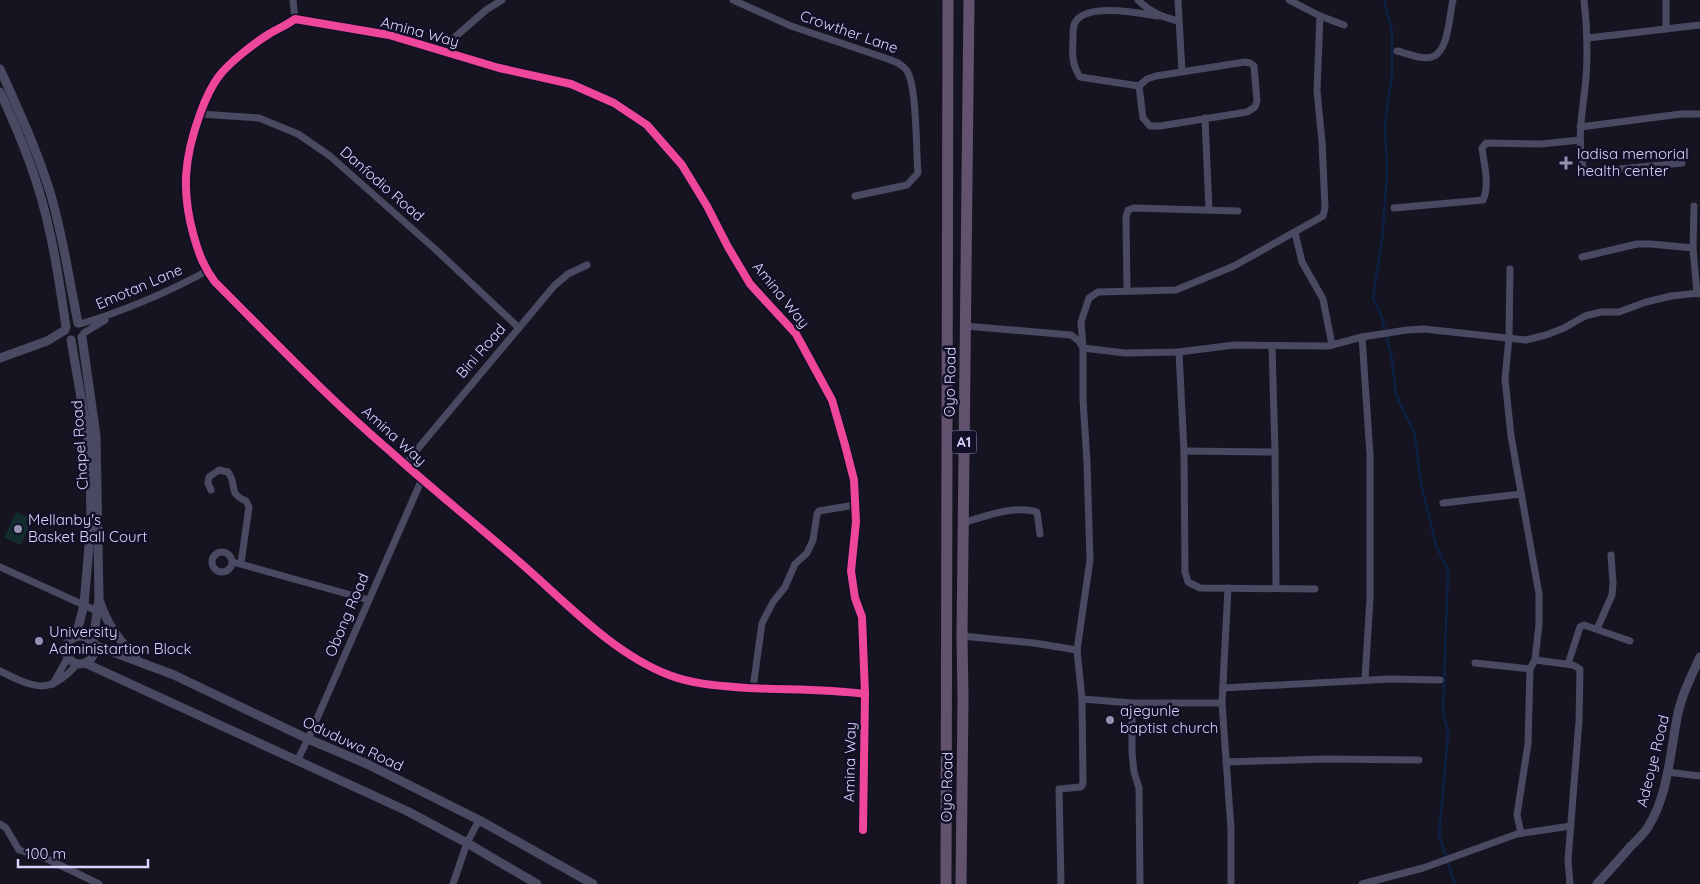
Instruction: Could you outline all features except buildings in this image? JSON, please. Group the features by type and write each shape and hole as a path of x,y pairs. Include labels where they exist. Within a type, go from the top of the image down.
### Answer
{"highway":[{"name":"Oyo Road","path":"946,884 948,0"},
{"name":"Oyo Road","path":"961,884 969,0"},
{"path":"945,757 962,757"}],"street":[{"path":"293,0 295,19"},
{"path":"439,51 486,10 502,0"},
{"name":"Crowther Lane","path":"733,0 791,26 894,61 900,64 907,72 913,93 918,172 907,185 855,196"},
{"path":"1138,0 1158,16"},
{"path":"1178,0 1182,71"},
{"path":"1289,0 1320,16 1344,25"},
{"path":"1396,51 1433,57 1441,50 1446,39 1453,0"},
{"path":"1584,0 1588,38 1586,79 1580,128 1584,171 1682,163"},
{"path":"1666,0 1666,28"},
{"path":"1139,86 1080,77 1072,58 1073,29 1076,20 1084,15 1106,10 1158,16 1178,21"},
{"path":"1061,884 1059,789 1081,787 1083,783 1082,699 1077,650 1090,560 1081,322 1089,298 1098,292 1176,290 1234,266 1323,216 1325,208 1317,91 1320,16"},
{"name":"Amina Way","path":"863,830 865,694 862,617 855,598 851,571 856,522 854,480 832,400 796,334 750,284 682,165 646,125 614,103 571,84 500,68 388,35 295,19 246,51 219,75 205,99 189,149 185,192 199,254 214,282 316,383 404,464 618,647 648,666 685,680 712,685 836,690 865,694"},
{"path":"1588,38 1666,28 1700,26"},
{"path":"1245,62 1254,66 1257,100 1255,107 1247,112 1150,126 1142,118 1139,86 1146,79 1182,71 1245,62"},
{"name":"Chapel Road","path":"0,68 28,132 50,192 81,329 96,436 99,598 93,643"},
{"name":"Chapel Road","path":"0,92 20,136 38,185 57,266 89,444 91,522 84,605 76,636"},
{"name":"Danfodio Road","path":"200,114 259,118 298,134 330,156 435,249 519,328"},
{"path":"1580,128 1681,114 1700,114"},
{"path":"1205,118 1209,209"},
{"path":"1394,208 1483,200 1486,190 1485,163 1482,148 1486,143 1541,144 1580,140"},
{"path":"1083,348 1125,353 1179,352 1234,345 1332,345 1392,332 1424,330 1526,340 1546,336 1585,316 1600,312 1619,312 1663,298 1699,294 1694,248 1694,206"},
{"path":"1127,291 1126,217 1128,210 1134,208 1238,210"},
{"path":"1295,233 1302,262 1323,299 1332,345"},
{"path":"1582,257 1637,244 1694,248"},
{"name":"Bini Road","path":"404,464 554,286 568,274 587,265"},
{"path":"1510,269 1509,338 1505,379 1520,494 1539,594 1539,624 1535,660 1530,669 1528,744 1516,816 1521,833"},
{"name":"Emotan Lane","path":"81,329 162,295 207,271"},
{"path":"71,323 81,329 76,340 68,334 71,323"},
{"path":"965,326 1071,335 1079,341 1083,348"},
{"path":"0,358 68,334"},
{"path":"1362,337 1370,455 1370,599 1365,680"},
{"path":"1272,346 1276,588"},
{"path":"1179,352 1184,451 1185,572 1188,582 1200,588 1315,589"},
{"path":"1184,451 1275,452"},
{"path":"211,490 208,483 209,477 219,470 228,472 233,480 234,492 239,498 246,501 249,507 237,562 369,600"},
{"name":"Obong Road","path":"297,761 422,479"},
{"path":"1444,503 1520,494"},
{"path":"753,688 762,623 772,602 785,586 795,564 807,553 814,540 817,514 819,511 855,505"},
{"path":"963,522 996,514 1030,510 1037,512 1040,534"},
{"path":"1597,629 1612,595 1611,555"},
{"path":"0,567 97,612"},
{"path":"1228,588 1222,703 1231,829 1231,884"},
{"path":"99,598 106,620 114,634 139,662"},
{"path":"1568,664 1580,627 1584,625 1630,641"},
{"path":"0,671 24,683 53,685 92,658 95,649 93,643 86,636 76,636 70,640 66,646 68,656 53,685"},
{"path":"962,636 1034,643 1077,650"},
{"name":"Oduduwa Road","path":"93,643 174,675 308,739 367,764 479,820 593,884"},
{"path":"68,656 81,664 407,811 537,884"},
{"name":"Adeoye Road","path":"1596,884 1647,829 1659,804 1674,740 1677,718 1684,693 1700,657"},
{"path":"1535,660 1573,665 1580,670 1579,721 1568,860 1570,884"},
{"path":"1475,663 1530,669"},
{"path":"1223,688 1365,680 1440,680"},
{"path":"1082,699 1132,703 1222,703"},
{"path":"1132,703 1132,752 1134,772 1139,788 1140,884"},
{"path":"1226,762 1325,759 1419,760"},
{"path":"1667,772 1700,776"},
{"path":"453,884 467,843 479,820"},
{"path":"0,824 6,828 18,850 43,857 99,884"},
{"path":"1362,884 1423,868 1521,833 1572,826"}],"green space":[{"name":"Mellanby's Basket Ball Court","path":"16,512 32,519 21,545 4,538"}],"waterway":[{"path":"1384,0 1392,31 1392,75 1385,124 1387,173 1382,241 1373,298 1381,315 1392,359 1396,395 1414,431 1421,484 1436,545 1448,571 1443,709 1448,734 1439,835 1455,884"}],"cycle path":[{"path":"863,830 865,694 862,617 855,598 851,571 856,522 854,480 845,445 832,400 796,334 750,284 682,165 647,125 614,103 571,84 499,68 389,35 295,19 256,43 223,71 208,94 190,145 186,189 187,205 196,243 205,266 215,282 323,390 406,466 516,559 588,624 627,653 648,665 669,675 708,684 865,694"}],"place":[{"name":"ladisa memorial health center","path":"1566,163"},
{"name":"Mellanby's Basket Ball Court","path":"18,529"},
{"name":"University Administartion Block","path":"39,641"},
{"name":"ajegunle baptist church","path":"1110,720"}]}
